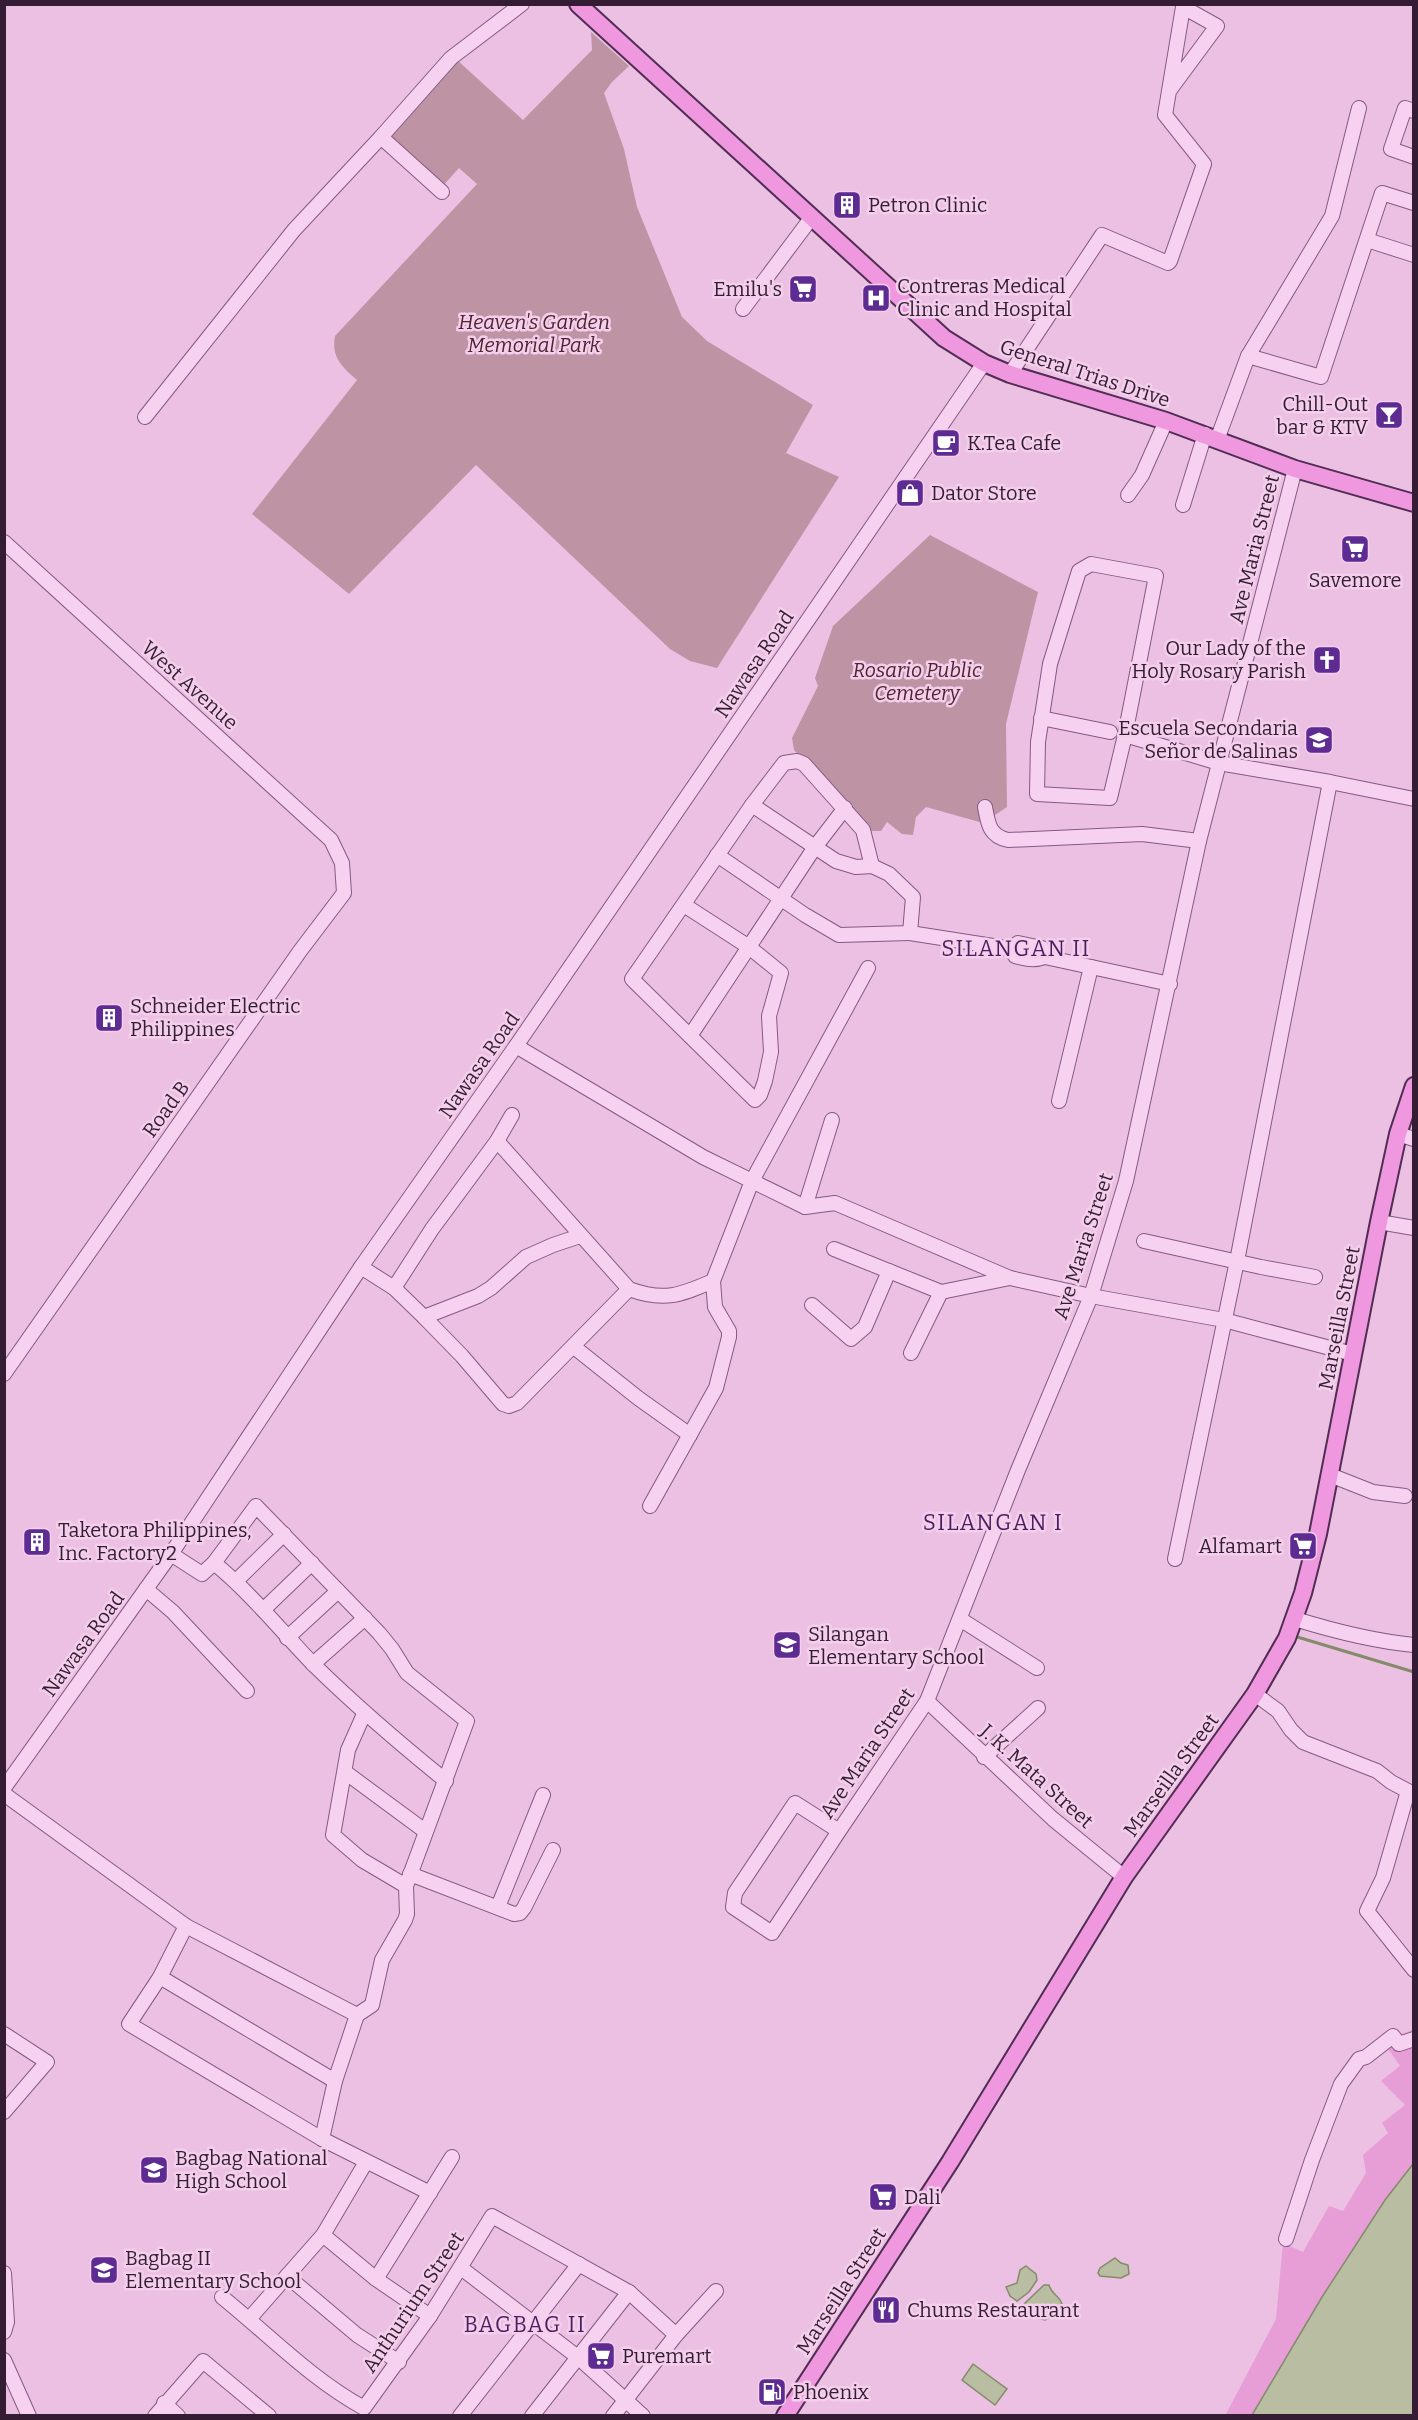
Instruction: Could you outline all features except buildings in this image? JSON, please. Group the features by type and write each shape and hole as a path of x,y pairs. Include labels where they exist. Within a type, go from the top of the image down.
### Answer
{"main road":[{"name":"General Trias Drive","path":"578,4 944,338 984,363 1010,374 1166,421 1295,469 1413,503"},
{"name":"Marseilla Street","path":"785,2415 950,2162 1124,1877 1255,1694 1295,1619 1308,1574 1330,1475 1379,1222 1406,1136 1413,1086"}],"street":[{"path":"145,417 294,230 451,58 522,4"},
{"path":"1010,374 1102,236 1169,262 1204,164 1165,116 1172,70 1183,7 1217,26 1169,91"},
{"path":"1183,505 1248,356 1332,216 1359,108"},
{"path":"1413,111 1405,108 1391,149 1413,157"},
{"path":"381,137 442,192"},
{"path":"1248,356 1321,377 1382,193 1413,203"},
{"path":"743,309 812,217"},
{"path":"1367,240 1413,255"},
{"name":"Nawasa Road","path":"4,1788 171,1554 361,1267 516,1046 984,363"},
{"path":"1128,495 1142,475 1166,421"},
{"name":"Ave Maria Street","path":"838,1830 795,1803 735,1893 733,1907 772,1933 838,1830 927,1701 1018,1470 1091,1296 1126,1181 1199,841 1295,469"},
{"name":"West Avenue","path":"4,542 331,840 342,863"},
{"path":"1091,564 1154,575 1156,578 1110,798 1037,794 1041,718 1050,664 1079,571 1091,564"},
{"path":"1041,718 1110,732"},
{"path":"1125,735 1219,763 1413,799"},
{"path":"684,905 748,947 781,973 769,1016 771,1052 760,1095 755,1100 632,979 752,805 784,763 796,761 804,764 845,808 863,830 872,866"},
{"path":"1175,1559 1237,1260 1330,782"},
{"path":"752,805 836,861 856,867 872,866 889,874 913,897 910,933"},
{"path":"985,807 989,829 1000,838 1008,840 1142,834 1199,841"},
{"path":"690,1036 815,847 845,808"},
{"path":"717,855 839,935 910,933 1012,949 1015,956 1026,959 1037,960 1045,957 1170,984"},
{"name":"Road B","path":"4,1374 300,951 344,893 342,863"},
{"path":"1059,1101 1090,967"},
{"path":"650,1506 716,1388 729,1331 715,1307 713,1281 752,1181 868,968"},
{"path":"516,1046 698,1154 805,1207 835,1203 1010,1278 1091,1296 1224,1320 1353,1354"},
{"path":"394,1288 432,1229 497,1141 512,1115"},
{"path":"805,1207 832,1120"},
{"path":"497,1141 629,1289 647,1296 682,1295 713,1281"},
{"path":"1379,1222 1413,1228"},
{"path":"424,1317 478,1296 491,1288 526,1257 580,1236"},
{"path":"1144,1241 1315,1277"},
{"path":"834,1249 941,1292 1010,1278"},
{"path":"361,1267 394,1288 506,1406 517,1403 629,1289"},
{"path":"812,1305 851,1339 865,1327 889,1271"},
{"path":"911,1353 941,1292"},
{"path":"573,1347 690,1435"},
{"path":"1330,1475 1373,1492 1405,1496"},
{"path":"171,1554 202,1574 214,1563 256,1506 365,1618 392,1649 407,1674 467,1721 408,1880 405,1920 382,1960 372,2005 357,2015 335,2081 322,2139"},
{"path":"236,1581 284,1534"},
{"path":"214,1563 236,1581 313,1664 364,1714 446,1781"},
{"path":"263,1610 312,1563"},
{"path":"146,1589 173,1612 247,1691"},
{"path":"288,1638 338,1591"},
{"path":"313,1664 365,1618"},
{"path":"960,1618 1037,1668"},
{"path":"1295,1619 1348,1635 1380,1642 1413,1645"},
{"path":"1255,1694 1278,1711 1291,1730 1303,1742 1377,1772 1408,1791 1383,1878 1368,1911 1413,1970"},
{"name":"J. K. Mata Street","path":"927,1701 984,1757 1053,1819 1124,1877"},
{"path":"984,1757 1038,1708"},
{"path":"364,1714 348,1750 333,1835 362,1860 408,1880 514,1914 520,1913 553,1850"},
{"path":"345,1772 425,1831"},
{"path":"4,1794 186,1926 357,2015"},
{"path":"498,1908 543,1795"},
{"path":"186,1926 160,1977 129,2024 322,2139 430,2193"},
{"path":"160,1977 335,2081"},
{"path":"4,2034 47,2062 12,2106 4,2112"},
{"path":"1286,2239 1312,2160 1344,2080 1359,2059 1366,2057 1393,2036 1399,2044 1413,2039"},
{"path":"376,2278 452,2157"},
{"path":"222,2297 249,2319 323,2235 366,2162"},
{"name":"Anthurium Street","path":"249,2319 301,2364 347,2399 364,2408 430,2316 492,2216 579,2264"},
{"path":"323,2235 376,2278 430,2316"},
{"path":"460,2415 579,2264 629,2292 676,2335"},
{"path":"461,2268 579,2358 643,2415"},
{"path":"4,2273 7,2322 4,2332"},
{"path":"287,2276 357,2335 399,2362"},
{"path":"613,2415 676,2335 716,2291"},
{"path":"532,2415 629,2292"},
{"path":"4,2360 29,2415"},
{"path":"155,2415 202,2361 269,2415"},
{"path":"164,2403 178,2415"}],"sand":[{"path":"1413,2030 1413,2164 1385,2200 1322,2297 1252,2415 1225,2416 1276,2319 1283,2243 1303,2252 1329,2206 1343,2211 1366,2173 1363,2155 1388,2133 1382,2123 1405,2105 1381,2081 1400,2066 1382,2040"}],"green space":[{"name":"Heaven's Garden Memorial Park","path":"591,32 629,66 604,93 624,149 637,207 682,317 707,341 813,405 786,453 839,477 717,668 690,661 670,649 476,465 349,594 252,514 357,380 336,356 335,336 477,184 459,168 442,187 387,138 456,59 523,120 592,50"},
{"name":"Rosario Public Cemetery","path":"930,535 1038,592 1006,724 1007,807 983,823 926,807 916,817 913,835 902,834 887,822 881,831 868,831 794,750 792,738 818,686 815,678 833,626"}],"shaded area":[{"path":"1413,2164 1413,2415 1252,2415 1322,2297 1385,2200"},
{"path":"1115,2258 1128,2265 1129,2274 1121,2278 1100,2276 1098,2273 1100,2268"},
{"path":"1026,2266 1036,2274 1037,2280 1029,2292 1017,2301 1010,2296 1006,2287 1017,2283 1020,2270"},
{"path":"1044,2285 1049,2285 1062,2304 1054,2315 1045,2320 1032,2315 1023,2305"},
{"path":"973,2364 1007,2389 995,2405 962,2380"}],"waterway":[{"path":"1294,1636 1414,1672"}],"place":[{"name":"Petron Clinic","path":"847,205"},
{"name":"Emilu's","path":"803,289"},
{"name":"Contreras Medical Clinic and Hospital","path":"876,298"},
{"name":"Chill-Out bar & KTV","path":"1389,415"},
{"name":"K.Tea Cafe","path":"946,443"},
{"name":"Dator Store","path":"910,493"},
{"name":"Savemore","path":"1355,549"},
{"name":"Our Lady of the Holy Rosary Parish","path":"1327,660"},
{"name":"Escuela Secondaria Señor de Salinas","path":"1319,740"},
{"name":"Schneider Electric Philippines","path":"109,1018"},
{"name":"Taketora Philippines, Inc. Factory2","path":"37,1542"},
{"name":"Alfamart","path":"1303,1546"},
{"name":"Silangan Elementary School","path":"787,1645"},
{"name":"Bagbag National High School","path":"154,2170"},
{"name":"Dali","path":"883,2197"},
{"name":"Bagbag II Elementary School","path":"104,2270"},
{"name":"Chums Restaurant","path":"886,2310"},
{"name":"Puremart","path":"601,2356"},
{"name":"Phoenix","path":"772,2392"}],"district":[{"name":"SILANGAN II","path":"1016,948"},
{"name":"SILANGAN I","path":"993,1522"},
{"name":"BAGBAG II","path":"525,2324"}]}
